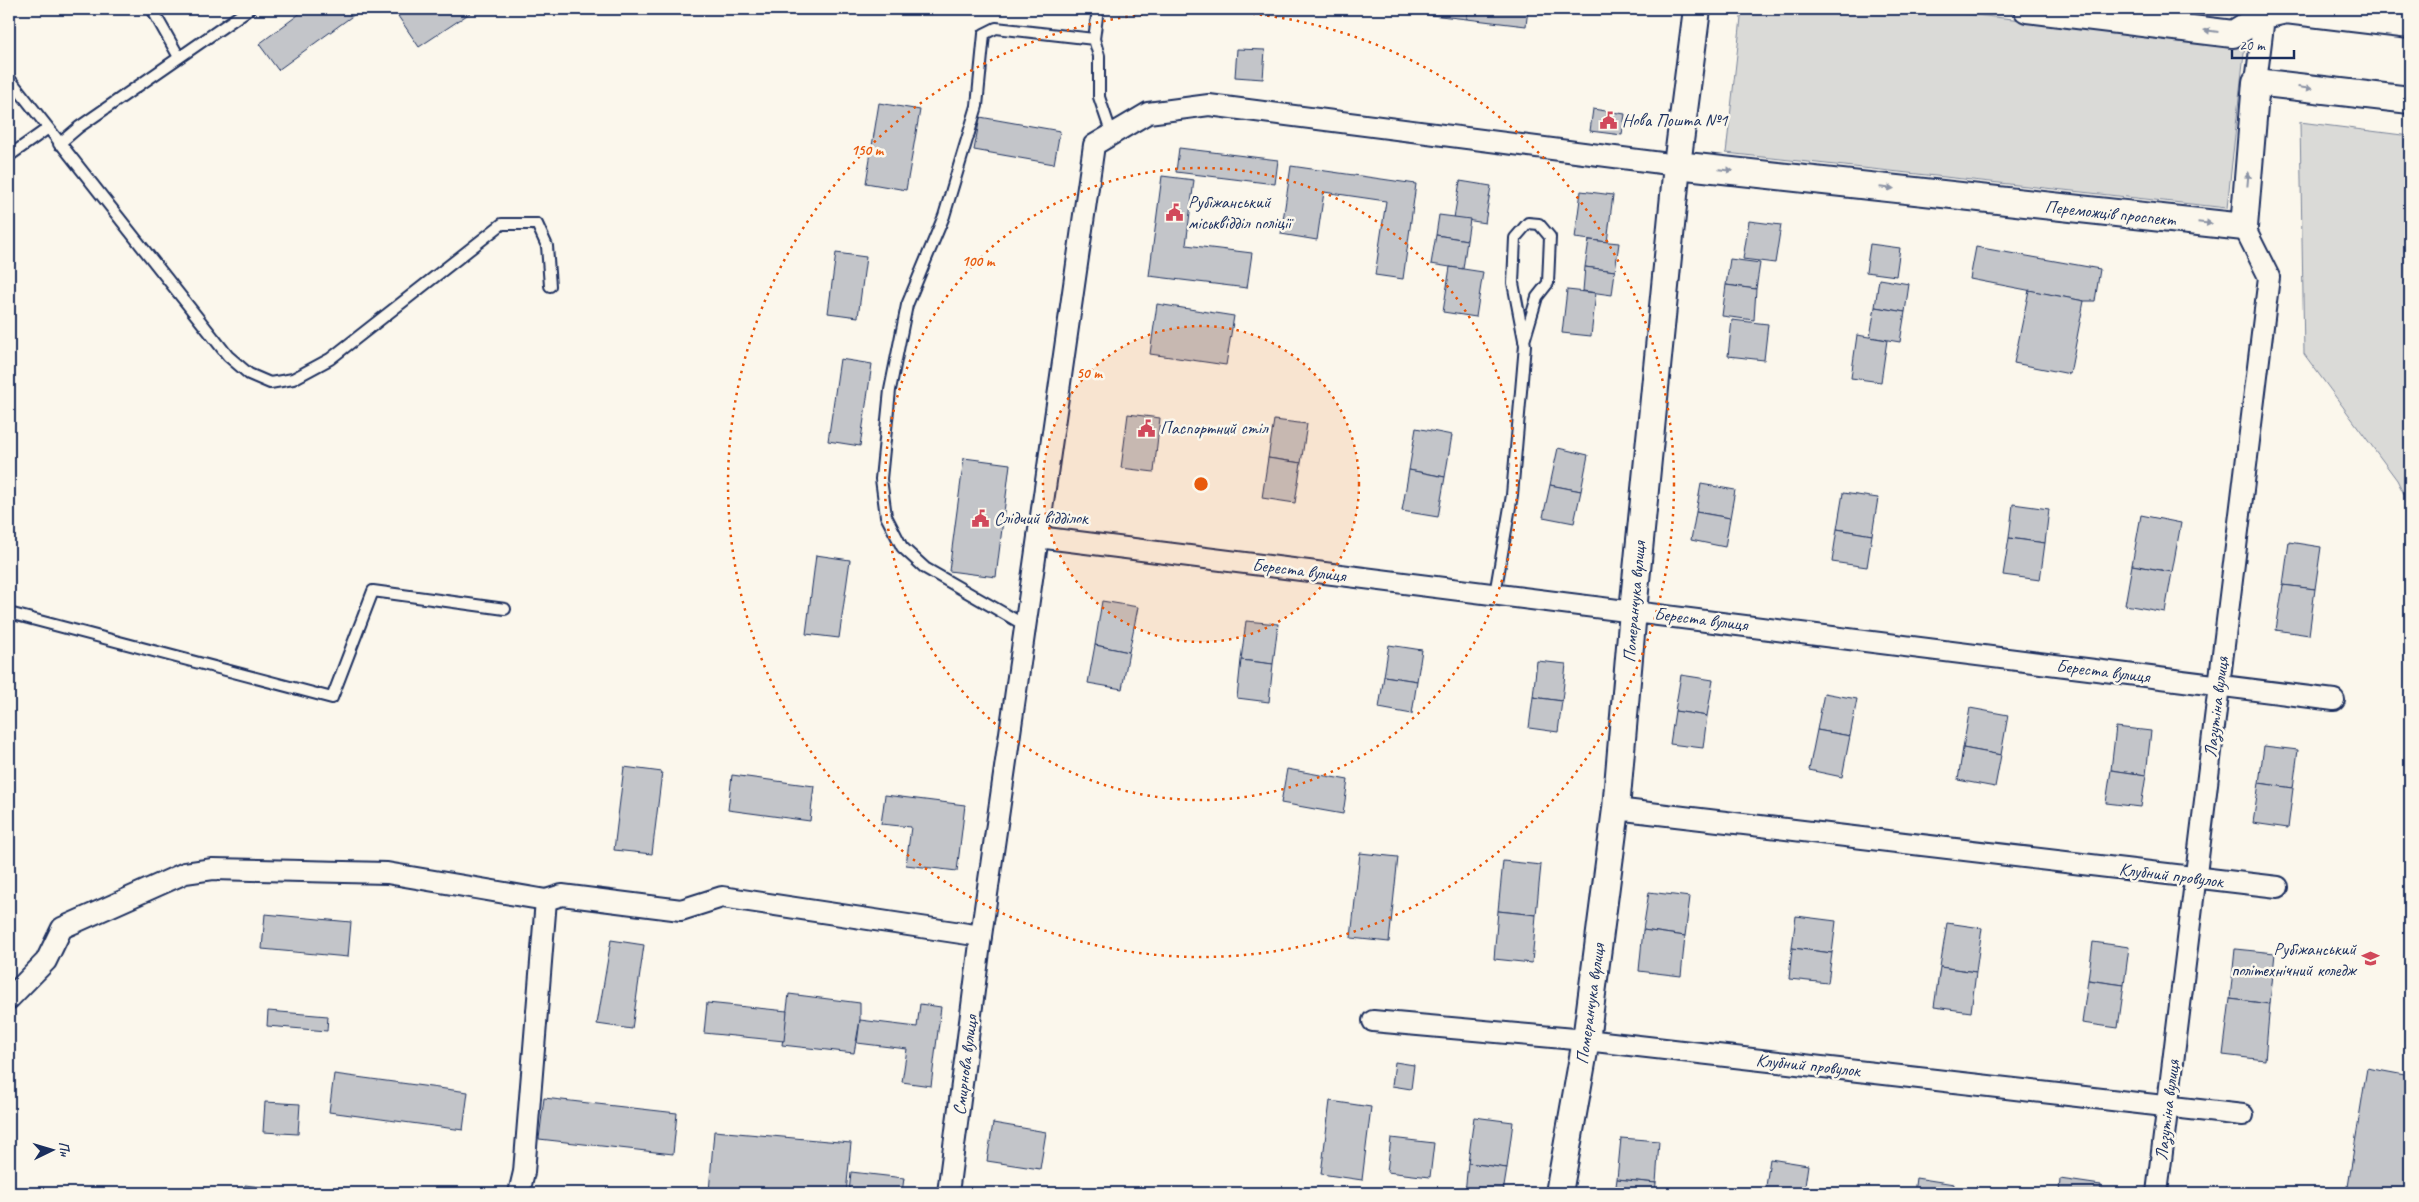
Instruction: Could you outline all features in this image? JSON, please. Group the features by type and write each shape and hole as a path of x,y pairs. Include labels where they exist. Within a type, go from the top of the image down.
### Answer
{"street":[{"name":"Померанчука вулиця","path":"1559,1193 1586,1040 1616,810 1633,611 1677,165 1697,9"},
{"path":"2037,9 2233,34 2264,12 2286,10 2410,25"},
{"path":"2244,227 2264,12"},
{"path":"2256,82 2410,100"},
{"path":"1112,134 1148,113 1209,105 1677,165"},
{"name":"Смирнова вулиця","path":"948,1193 981,936 1094,145 1112,134"},
{"name":"Переможців проспект","path":"1677,165 2244,227"},
{"name":"Лазутіна вулиця","path":"2157,1193 2269,277 2244,227"},
{"name":"Береста вулиця","path":"1038,537 2334,700"},
{"name":"Клубний провулок","path":"1616,810 2278,887"},
{"path":"9,999 46,962 62,928 185,873 213,869 387,872 546,900 562,895 681,910 722,897 981,936"},
{"path":"519,1193 524,1172 546,900"},
{"name":"Клубний провулок","path":"1373,1021 1586,1040 2243,1114"}],"lane":[{"path":"152,9 179,57"},
{"path":"59,144 79,127 249,9"},
{"path":"1098,9 1094,39 1099,56 1099,96 1112,134"},
{"path":"1026,626 925,568 902,547 886,516 881,479 890,390 907,305 944,216 977,106 984,34 996,28 1094,39"},
{"path":"9,78 47,129 228,356 249,374 270,383 293,379 330,359 502,224 537,224 547,246 550,286"},
{"path":"9,156 47,129"},
{"path":"1495,594 1512,495 1524,341 1537,297 1548,282 1550,237 1539,224 1528,223 1515,238 1513,283 1524,341"},
{"path":"9,613 332,698 373,591 505,609"}],"shaded area":[{"path":"1742,9 1920,9 2245,44 2227,208 1726,153"},
{"path":"2300,122 2410,136 2410,506 2397,480 2304,354"}],"building":[{"path":"306,9 362,9 278,70 259,44"},
{"path":"409,9 468,9 470,13 419,47 398,16"},
{"path":"1422,9 1468,9 1467,19 1422,14"},
{"path":"1468,9 1528,9 1526,26 1467,19"},
{"path":"1237,49 1265,50 1263,79 1235,77"},
{"path":"879,103 920,110 906,190 866,183"},
{"path":"1593,109 1625,114 1622,135 1590,131"},
{"path":"980,117 1060,131 1054,164 974,150"},
{"path":"1179,148 1278,160 1275,184 1176,172"},
{"path":"1291,166 1416,184 1403,279 1375,275 1386,201 1324,192 1317,240 1281,234"},
{"name":"Рубіжанський міськвідділ поліції","path":"1162,176 1194,180 1186,245 1252,253 1247,288 1149,276"},
{"path":"1460,181 1491,186 1485,223 1454,218"},
{"path":"1581,191 1613,195 1607,242 1575,238"},
{"path":"1439,215 1470,219 1467,240 1436,235"},
{"path":"1749,221 1781,225 1775,263 1743,259"},
{"path":"1436,235 1467,240 1463,269 1431,264"},
{"path":"1589,240 1619,243 1615,271 1585,267"},
{"path":"1870,244 1900,248 1896,276 1866,272"},
{"path":"1976,247 2100,269 2095,301 2084,301 1970,279"},
{"path":"836,253 866,257 858,317 828,313"},
{"path":"1730,259 1760,263 1756,289 1726,285"},
{"path":"1450,267 1483,272 1476,317 1443,312"},
{"path":"1585,267 1615,271 1612,295 1583,291"},
{"path":"1879,279 1909,284 1905,312 1875,307"},
{"path":"1726,285 1756,289 1754,320 1722,316"},
{"path":"1567,290 1596,293 1591,336 1562,333"},
{"path":"2029,290 2084,301 2070,374 2014,363"},
{"path":"1157,304 1234,316 1226,365 1150,354"},
{"path":"1875,307 1905,312 1900,342 1870,337"},
{"path":"1732,320 1768,324 1764,360 1728,356"},
{"path":"1857,335 1887,340 1881,382 1851,378"},
{"path":"840,359 872,364 860,446 828,441"},
{"path":"1128,414 1160,418 1154,472 1121,468"},
{"path":"1274,420 1307,424 1301,463 1268,458"},
{"path":"1416,428 1452,435 1445,477 1409,470"},
{"path":"1558,448 1588,455 1581,491 1550,485"},
{"name":"Слідчий відділок","path":"964,458 1010,464 996,577 949,571"},
{"path":"1268,458 1301,463 1295,503 1262,498"},
{"path":"1409,470 1445,477 1438,517 1402,511"},
{"path":"1701,484 1735,490 1730,518 1696,512"},
{"path":"1550,485 1581,491 1574,523 1543,517"},
{"path":"1843,493 1878,498 1872,535 1837,529"},
{"path":"2013,504 2049,509 2045,543 2009,538"},
{"path":"1696,512 1730,518 1725,547 1691,540"},
{"path":"2141,515 2181,523 2172,572 2132,565"},
{"path":"1837,529 1872,535 1867,567 1832,562"},
{"path":"2009,538 2045,543 2040,580 2003,575"},
{"path":"2289,542 2321,547 2315,589 2283,585"},
{"path":"816,555 850,560 839,638 806,634"},
{"path":"2132,565 2172,572 2165,612 2125,605"},
{"path":"2283,585 2315,589 2309,635 2276,630"},
{"path":"1102,601 1138,607 1129,652 1095,645"},
{"path":"1246,621 1278,624 1273,664 1241,660"},
{"path":"1095,645 1129,652 1122,689 1088,683"},
{"path":"1389,645 1422,650 1417,681 1384,676"},
{"path":"1241,660 1273,664 1269,702 1237,698"},
{"path":"1537,661 1566,664 1562,701 1533,697"},
{"path":"1681,675 1713,680 1707,716 1675,711"},
{"path":"1384,676 1417,681 1412,714 1379,708"},
{"path":"1824,693 1857,699 1850,736 1817,730"},
{"path":"1533,697 1562,701 1558,732 1529,728"},
{"path":"1970,708 2008,715 2001,755 1963,748"},
{"path":"1675,711 1707,716 1703,748 1670,744"},
{"path":"2116,727 2151,731 2146,775 2111,770"},
{"path":"1817,730 1850,736 1842,777 1809,770"},
{"path":"2264,746 2298,750 2293,788 2259,783"},
{"path":"1963,748 2001,755 1995,787 1958,780"},
{"path":"624,767 662,772 652,854 614,850"},
{"path":"1287,769 1348,780 1343,814 1281,803"},
{"path":"2111,770 2146,775 2141,807 2106,803"},
{"path":"732,775 814,786 810,821 728,810"},
{"path":"2259,783 2293,788 2288,828 2253,823"},
{"path":"885,795 965,805 957,871 906,865 911,827 881,824"},
{"path":"1360,853 1398,857 1389,942 1351,938"},
{"path":"1503,861 1541,865 1536,915 1498,911"},
{"path":"1649,892 1690,897 1685,936 1643,930"},
{"path":"1498,911 1536,915 1532,963 1494,959"},
{"path":"265,914 351,922 348,957 262,949"},
{"path":"1796,916 1836,921 1832,953 1792,948"},
{"path":"1947,923 1982,928 1976,972 1940,967"},
{"path":"1643,930 1685,936 1681,976 1639,971"},
{"path":"611,940 644,945 632,1029 597,1024"},
{"path":"2093,942 2129,947 2124,985 2088,980"},
{"path":"1792,948 1832,953 1828,983 1789,979"},
{"path":"2235,949 2275,953 2270,1004 2230,999"},
{"path":"1940,967 1976,972 1971,1012 1934,1007"},
{"path":"2088,980 2124,985 2118,1028 2082,1023"},
{"path":"789,994 860,1003 860,1020 854,1053 782,1045"},
{"path":"2230,999 2270,1004 2265,1060 2223,1055"},
{"path":"707,1003 787,1011 784,1041 704,1033"},
{"path":"920,1004 941,1007 931,1086 902,1082 907,1049 857,1043 860,1020 917,1027"},
{"path":"268,1011 328,1016 327,1031 267,1026"},
{"path":"1395,1062 1414,1065 1411,1089 1392,1086"},
{"path":"2367,1068 2410,1076 2410,1156 2404,1193 2347,1193"},
{"path":"334,1074 468,1092 463,1130 329,1112"},
{"path":"544,1098 677,1113 673,1154 539,1139"},
{"path":"1330,1101 1371,1107 1362,1180 1321,1174"},
{"path":"265,1102 300,1104 298,1134 263,1132"},
{"path":"1474,1117 1513,1122 1507,1168 1468,1163"},
{"path":"993,1123 1046,1132 1040,1169 987,1161"},
{"path":"714,1131 851,1143 846,1193 709,1192"},
{"path":"1391,1138 1434,1143 1430,1177 1387,1172"},
{"path":"1621,1138 1659,1141 1656,1183 1617,1179"},
{"path":"1770,1159 1808,1165 1804,1193 1765,1193"},
{"path":"1468,1163 1507,1168 1503,1193 1465,1193"},
{"path":"851,1172 904,1178 902,1193 849,1193"},
{"path":"1916,1178 1954,1184 1953,1193 1914,1193"},
{"path":"1617,1179 1656,1183 1655,1193 1615,1193"},
{"path":"2060,1179 2101,1185 2100,1193 2059,1193"},
{"path":"245,1185 268,1188 267,1193 244,1193"}],"place":[{"name":"Нова Пошта №1","path":"1608,120"},
{"name":"Рубіжанський міськвідділ поліції","path":"1174,212"},
{"name":"Паспортний стіл","path":"1146,428"},
{"name":"Слідчий відділок","path":"980,518"},
{"name":"Рубіжанський політехнічний коледж","path":"2370,959"}]}
